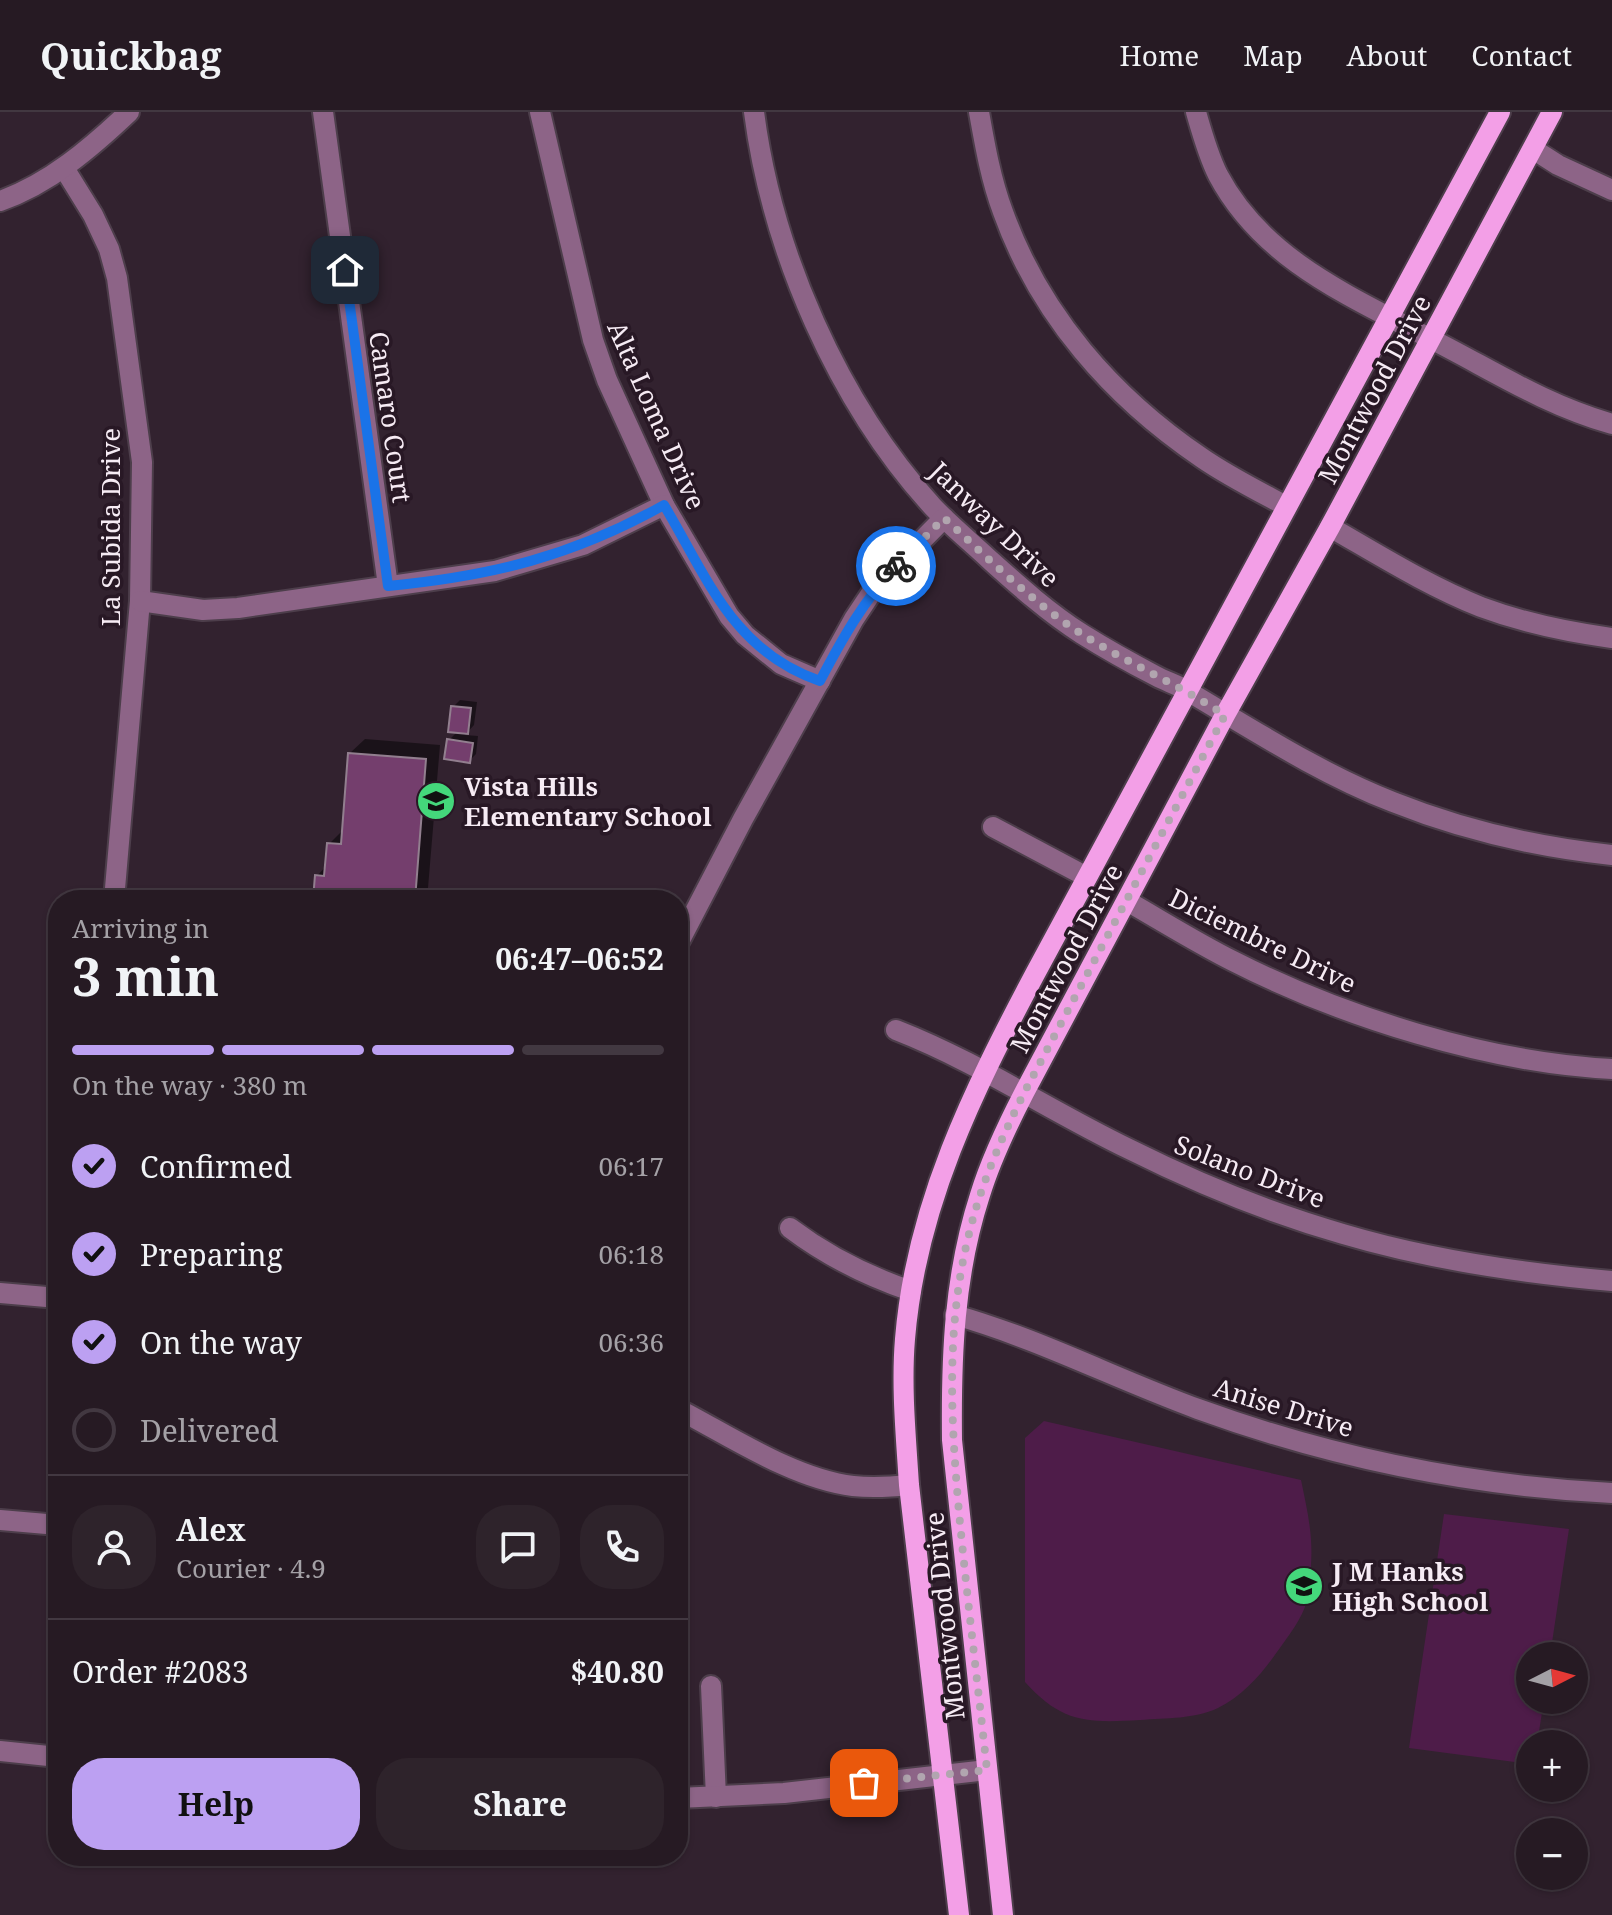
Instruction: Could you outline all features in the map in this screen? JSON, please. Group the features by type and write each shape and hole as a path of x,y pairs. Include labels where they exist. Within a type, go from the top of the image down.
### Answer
{"main road":[{"name":"Montwood Drive","path":"959,1915 909,1485 905,1427 905,1341 911,1291 944,1164 984,1071 1186,690 1500,112"},
{"name":"Montwood Drive","path":"1003,1915 952,1440 951,1364 955,1315 968,1235 980,1194 996,1149 1024,1093 1552,112"}],"street":[{"path":"0,201 21,194 64,168 129,112"},
{"name":"Camaro Court","path":"323,112 388,586"},
{"name":"Alta Loma Drive","path":"540,112 593,340 607,380 664,505 729,616 745,635 781,664 820,681"},
{"name":"Janway Drive","path":"754,112 762,158 796,279 854,397 886,447 944,518 1031,597 1081,633 1344,780 1405,807 1508,838 1565,850 1612,855"},
{"path":"979,112 1002,210 1014,241 1057,317 1081,351 1117,390 1175,439 1205,461 1286,506"},
{"path":"1196,112 1218,174 1234,201 1260,233 1283,254 1389,319 1431,338 1509,383 1559,407 1612,424"},
{"path":"1533,149 1558,165 1612,190"},
{"name":"La Subida Drive","path":"64,168 93,215 109,249 124,315 142,462 140,601 115,890"},
{"path":"140,601 203,610 226,609 442,581 539,560 583,545 664,505"},
{"path":"688,925 836,649 874,589 944,518"},
{"path":"1330,527 1432,584 1481,607 1550,628 1612,638"},
{"path":"993,827 1087,877"},
{"name":"Diciembre Drive","path":"1127,901 1233,961 1360,1017 1480,1049 1548,1062 1612,1069"},
{"name":"Solano Drive","path":"896,1030 936,1046 1177,1172 1342,1234 1467,1263 1552,1276 1612,1281"},
{"path":"790,1228 853,1268 911,1291"},
{"path":"0,1293 48,1297"},
{"name":"Anise Drive","path":"955,1315 1041,1344 1208,1412 1333,1450 1448,1475 1612,1493"},
{"path":"688,1414 760,1452 824,1480 877,1488 909,1485"},
{"path":"0,1520 48,1524"},
{"path":"711,1686 716,1797"},
{"path":"0,1751 48,1756"},
{"path":"688,1798 784,1793 987,1770"}],"shaded area":[{"path":"1044,1421 1301,1480 1311,1543 1311,1569 1305,1607 1267,1666 1226,1704 1209,1712 1180,1717 1090,1720 1076,1718 1051,1706 1025,1682 1025,1438"},
{"path":"1444,1514 1569,1529 1552,1642 1516,1642 1516,1714 1542,1714 1539,1730 1516,1730 1516,1762 1409,1748"}],"building":[{"path":"451,706 471,708 468,734 448,732"},
{"path":"447,739 473,743 470,763 444,759"},
{"path":"348,753 426,759 416,890 314,890 315,875 324,876 327,843 341,844"}],"way so far":[{"path":"864,1783 987,1770 952,1440 951,1364 957,1298 968,1235 996,1149 1225,715 1186,690 1081,633 1031,597 944,518 896,566"}],"place":[{"name":"Vista Hills Elementary School","path":"436,801"},
{"name":"J M Hanks High School","path":"1304,1586"}],"route":[{"path":"345,270 388,586 442,581 539,560 583,545 664,505 729,616 745,635 781,664 820,681 854,619 874,589 896,566"}]}
